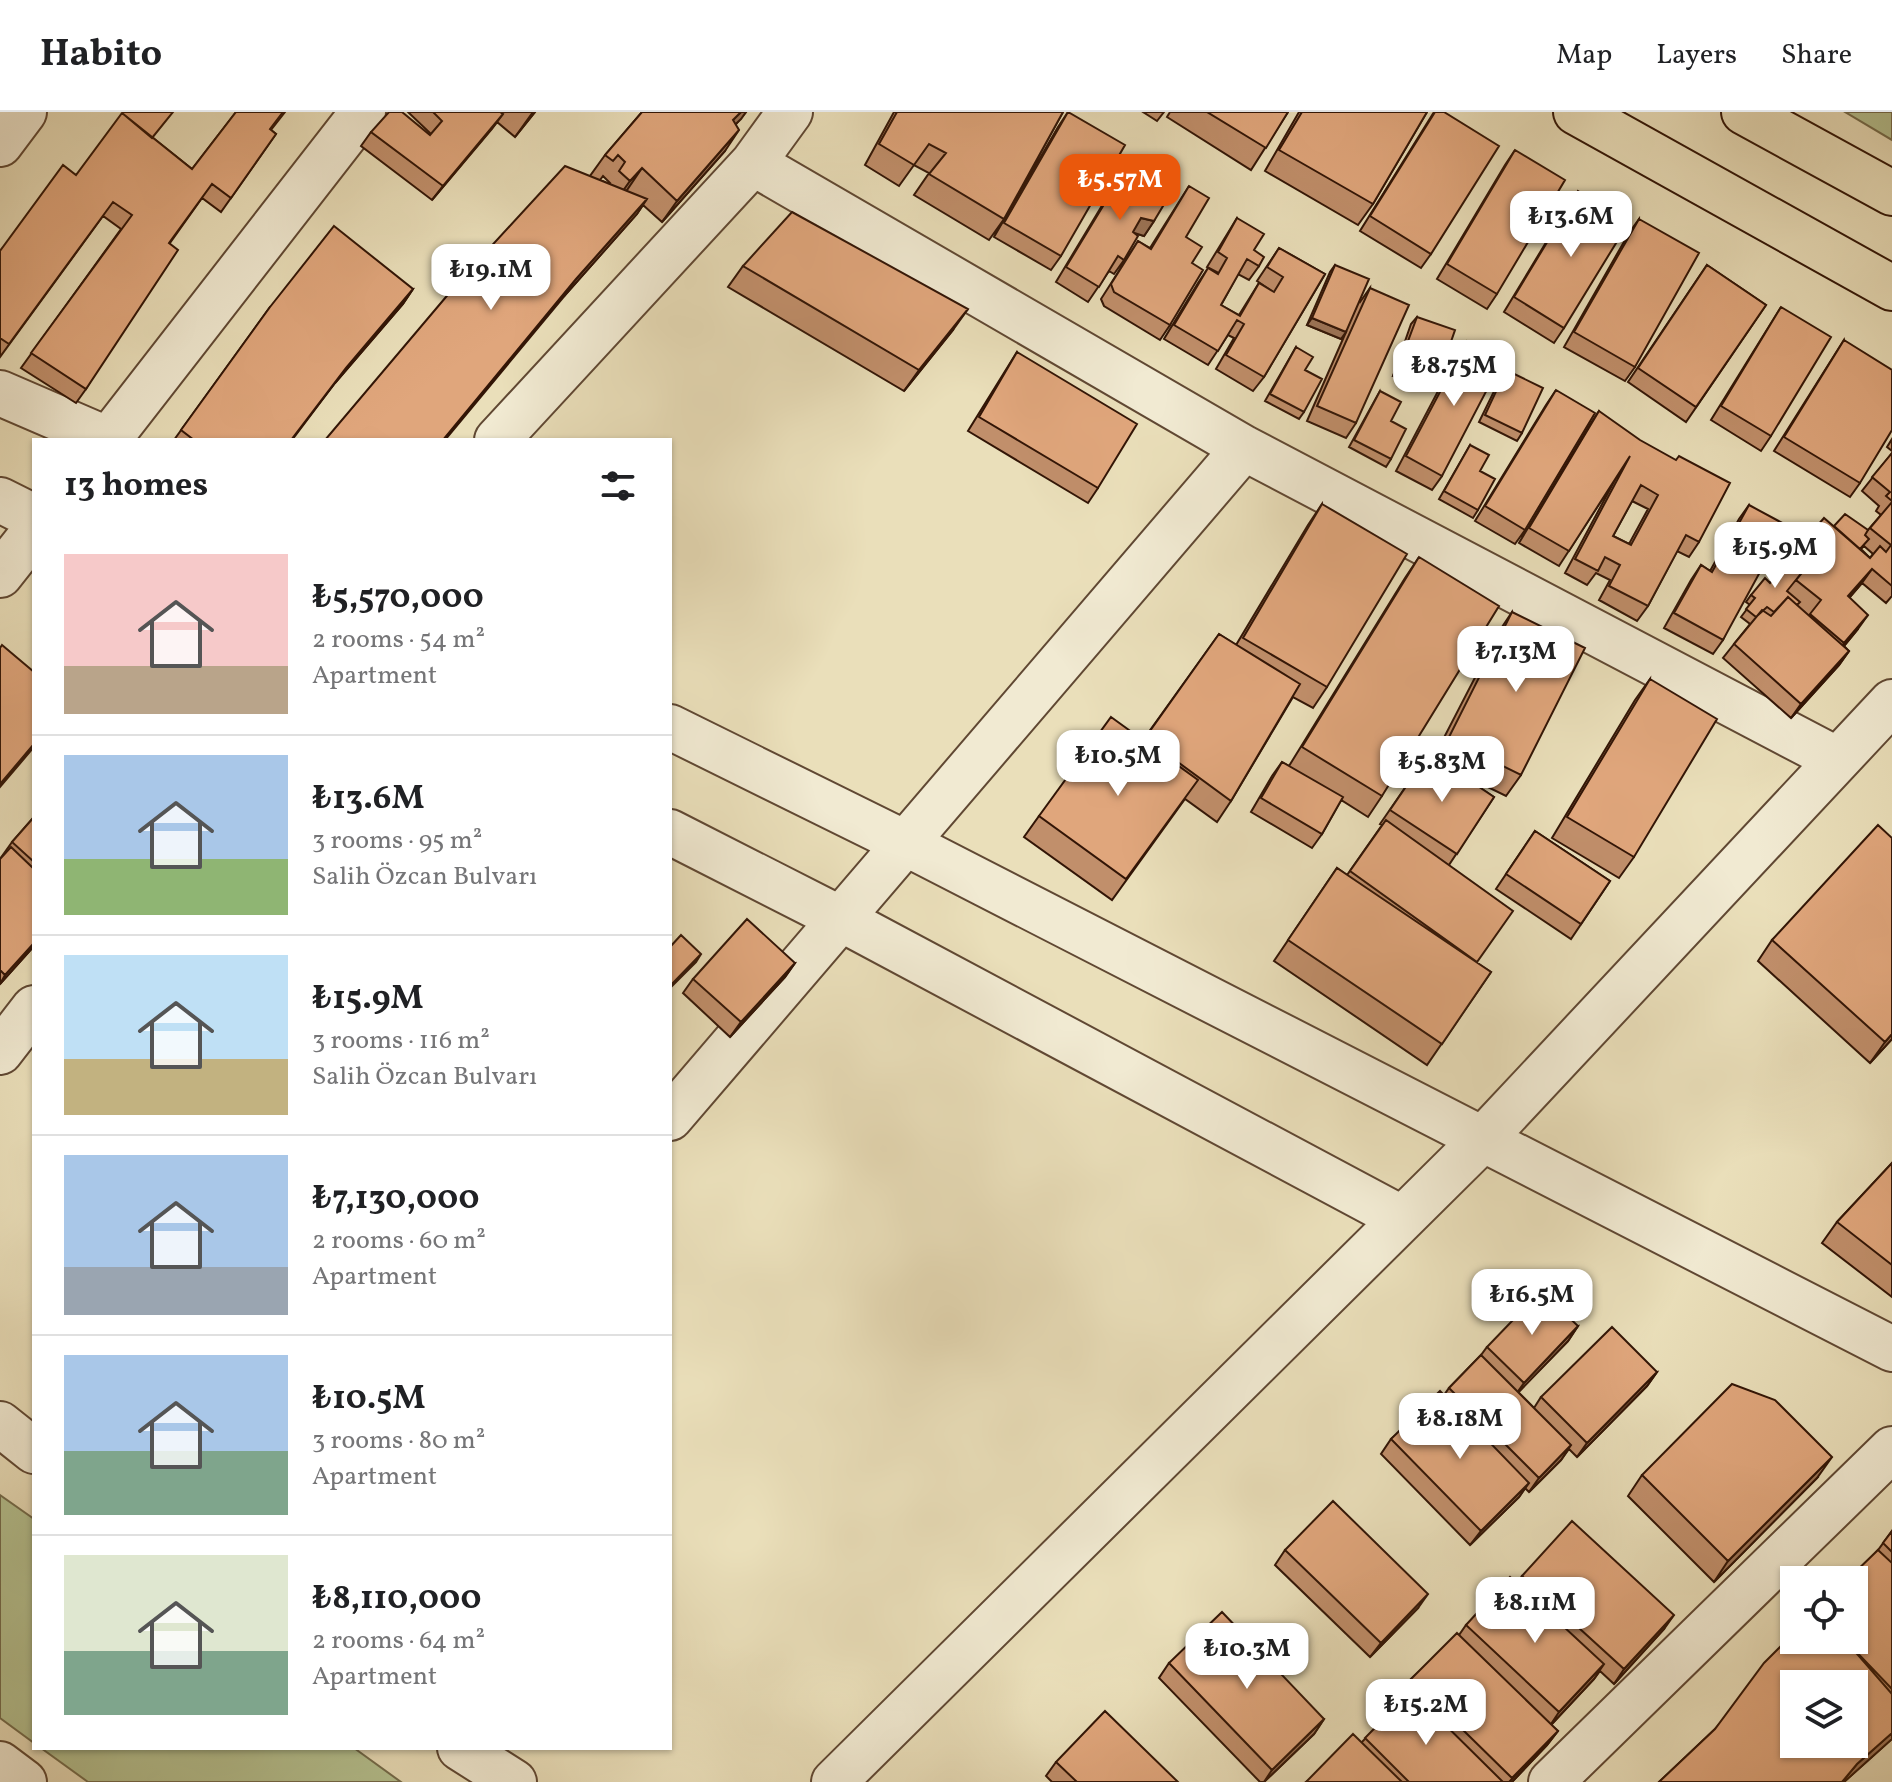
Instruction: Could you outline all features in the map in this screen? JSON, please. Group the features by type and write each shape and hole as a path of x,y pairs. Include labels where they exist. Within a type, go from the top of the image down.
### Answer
{"main road":[{"path":"1576,112 1892,288"},
{"path":"1744,112 1892,193"}],"street":[{"path":"0,144 24,112"},
{"path":"111,438 363,112"},
{"path":"499,438 753,163 790,112"},
{"path":"753,163 1244,448 1836,759"},
{"path":"0,393 104,438"},
{"path":"672,1116 1244,448"},
{"path":"0,500 32,516"},
{"path":"0,575 32,535"},
{"path":"834,1782 1482,1140 1892,702"},
{"path":"672,728 905,843 1892,1349"},
{"path":"672,833 841,919 1401,1218"},
{"path":"0,1052 32,1011"},
{"path":"0,1424 32,1449"},
{"path":"1551,1782 1892,1449"},
{"path":"463,1750 514,1782"},
{"path":"0,1764 24,1782"}],"green space":[{"path":"1845,112 1892,112 1892,140"},
{"path":"0,1495 32,1518 32,1742 0,1718"},
{"path":"44,1750 357,1750 401,1782 88,1782"}],"building":[{"path":"123,112 173,112 152,138"},
{"path":"236,112 283,112 270,129 276,134 231,198 212,184 169,243 178,250 86,389 31,353 132,215 113,202 9,344 0,338 0,251 63,165 76,175 122,113 192,169"},
{"path":"389,112 402,112 430,135 442,121 433,112 503,114 443,186 371,132"},
{"path":"642,112 741,112 733,120 739,130 677,201 642,168 630,181 619,171 625,162 618,155 613,161 605,155"},
{"path":"897,112 1063,112 1004,219 929,174 946,153 929,144 914,165 879,144"},
{"path":"1068,112 1125,145 1061,256 1004,223"},
{"path":"1207,112 1288,112 1266,148"},
{"path":"1302,112 1427,112 1373,204 1279,150"},
{"path":"1435,112 1444,112 1499,146 1431,254 1370,216"},
{"path":"1515,150 1565,180 1497,294 1447,264"},
{"path":"1131,160 1175,186 1154,221 1141,218 1133,232 1138,236 1124,260 1118,256 1099,287 1066,267"},
{"path":"565,166 647,199 576,279 445,438 327,438 462,278"},
{"path":"1189,186 1209,198 1186,237 1202,247 1192,263 1203,270 1170,325 1114,292 1111,284 1138,241 1151,249"},
{"path":"1578,191 1629,222 1564,328 1514,297"},
{"path":"792,212 968,309 919,370 743,266"},
{"path":"1237,218 1264,234 1254,250 1264,257 1259,266 1247,259 1221,305 1240,316 1259,283 1274,292 1283,277 1267,267 1279,248 1325,274 1264,377 1226,355 1244,324 1237,320 1218,351 1174,325 1208,268 1218,274 1227,258 1218,252"},
{"path":"1639,219 1699,253 1635,367 1574,332"},
{"path":"334,226 413,289 346,368 293,438 191,438 181,430 270,307"},
{"path":"1335,265 1369,279 1346,332 1312,318"},
{"path":"1707,265 1766,305 1696,407 1638,368"},
{"path":"1370,288 1409,305 1356,423 1317,406"},
{"path":"1781,307 1831,337 1771,436 1721,406"},
{"path":"1417,317 1455,330 1437,382 1398,368"},
{"path":"1844,340 1892,370 1892,430 1860,483 1784,437"},
{"path":"1467,341 1503,359 1442,476 1406,456"},
{"path":"1296,347 1313,357 1305,370 1322,379 1304,412 1270,394"},
{"path":"1017,352 1137,424 1098,488 979,417"},
{"path":"1506,370 1543,388 1522,433 1485,415"},
{"path":"1556,390 1595,413 1525,530 1485,506"},
{"path":"1380,391 1401,402 1391,421 1406,429 1391,459 1354,440"},
{"path":"1599,411 1640,440 1676,460 1679,456 1730,483 1699,542 1686,535 1648,606 1609,586 1620,565 1605,557 1598,571 1575,559 1630,456 1569,551 1529,528","holes":["1641,485 1658,495 1631,545 1613,536"]},
{"path":"1470,445 1489,455 1480,471 1495,479 1478,510 1444,491"},
{"path":"1892,453 1892,501 1886,496 1890,492 1872,477"},
{"path":"1892,502 1892,586 1872,569 1848,596 1868,615 1844,643 1810,614 1821,600 1796,580 1818,553 1804,541 1824,518 1870,558 1880,546 1886,552 1891,545 1870,528"},
{"path":"1322,504 1407,554 1327,687 1243,638"},
{"path":"1749,505 1786,525 1777,542 1769,540 1753,569 1760,572 1723,640 1674,613 1701,565 1712,572"},
{"path":"1845,514 1868,530 1865,535 1869,539 1860,549 1834,526"},
{"path":"1419,557 1499,606 1382,796 1302,747"},
{"path":"1789,560 1803,571 1787,591 1800,602 1797,605 1788,597 1774,612 1767,607 1756,617 1746,609 1755,598 1751,595 1765,578 1770,583"},
{"path":"1788,597 1849,651 1801,704 1734,644 1762,610 1771,616"},
{"path":"1512,612 1585,648 1521,775 1448,739"},
{"path":"1219,634 1300,684 1231,801 1145,738"},
{"path":"2,645 32,670 32,746 0,784"},
{"path":"1650,679 1717,719 1634,857 1567,817"},
{"path":"1111,717 1198,780 1126,879 1039,816"},
{"path":"1429,753 1494,797 1457,854 1390,810"},
{"path":"1282,762 1343,797 1322,834 1261,798"},
{"path":"32,819 32,860 12,842"},
{"path":"1386,820 1513,911 1477,962 1350,871"},
{"path":"1878,825 1892,838 1892,1034 1885,1042 1772,940"},
{"path":"1535,831 1610,881 1581,924 1506,874"},
{"path":"11,847 32,867 32,945 5,975 0,970 0,859"},
{"path":"1337,868 1491,972 1442,1044 1288,940"},
{"path":"747,919 795,963 741,1022 693,979"},
{"path":"681,935 701,954 672,984 672,945"},
{"path":"1892,1163 1892,1265 1837,1222"},
{"path":"1541,1291 1578,1326 1524,1383 1487,1347"},
{"path":"1612,1327 1657,1372 1587,1443 1541,1397"},
{"path":"1481,1355 1571,1445 1539,1478 1449,1388"},
{"path":"1732,1384 1775,1400 1832,1457 1728,1561 1642,1475"},
{"path":"1440,1391 1529,1483 1481,1531 1391,1439"},
{"path":"1333,1501 1428,1594 1381,1643 1285,1550"},
{"path":"1572,1521 1674,1615 1624,1669 1522,1576"},
{"path":"1892,1531 1892,1552 1883,1543"},
{"path":"1878,1550 1892,1563 1892,1689 1858,1654 1868,1654 1868,1566 1861,1566"},
{"path":"1510,1577 1604,1664 1559,1712 1466,1625"},
{"path":"1222,1612 1324,1719 1272,1770 1169,1663"},
{"path":"1457,1633 1558,1731 1512,1778 1411,1679"},
{"path":"1780,1647 1780,1654 1857,1654 1892,1694 1892,1733 1868,1754 1868,1670 1780,1670 1780,1758 1864,1758 1842,1782 1659,1782 1715,1729 1764,1663"},
{"path":"1411,1691 1503,1782 1409,1782 1365,1738"},
{"path":"1105,1711 1178,1782 1077,1782 1056,1762"},
{"path":"1353,1734 1402,1782 1306,1782"}]}
